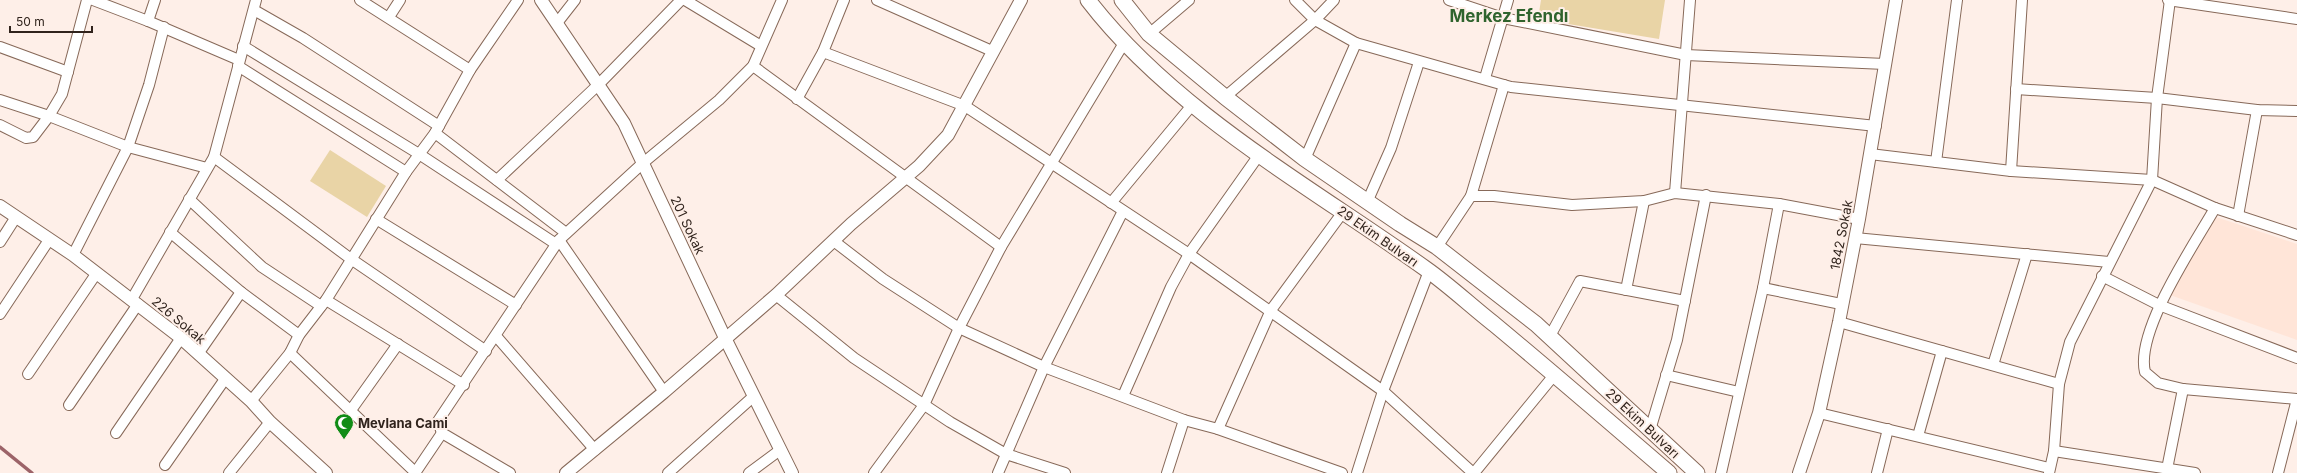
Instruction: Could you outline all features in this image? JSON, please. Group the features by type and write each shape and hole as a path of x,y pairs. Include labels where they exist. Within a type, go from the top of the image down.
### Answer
{"main road":[{"path":"1116,0 1136,18"},
{"name":"29 Ekim Bulvarı","path":"1122,0 1149,34 1225,97 1305,159 1368,200 1400,224 1437,247 1550,336 1698,473"},
{"name":"29 Ekim Bulvarı","path":"1088,2 1124,43 1193,104 1259,155 1429,271 1555,374 1664,471"}],"street":[{"path":"0,125 26,138 33,137 49,116 62,94 87,0"},
{"path":"93,0 148,20 239,63 406,172"},
{"path":"148,20 156,0"},
{"path":"360,0 389,17 470,70"},
{"path":"389,17 400,0"},
{"path":"251,401 290,353 300,335 324,303 406,172 437,129 470,70 518,0"},
{"name":"201 Sokak","path":"541,0 624,123 725,338 792,473"},
{"path":"557,23 575,0"},
{"path":"497,180 598,85 681,0"},
{"path":"685,0 761,46"},
{"path":"510,473 442,433 438,421 464,385 560,239 643,163 719,100 753,66 782,0"},
{"path":"797,99 823,52 844,0"},
{"path":"877,0 992,51"},
{"path":"568,472 664,392 776,295 835,242 852,224 906,178 948,134 965,106 992,51 1021,0"},
{"path":"1149,34 1189,0"},
{"path":"1295,0 1315,20 1356,43 1419,62 1485,78 1504,85 1680,106 1876,126"},
{"path":"1225,97 1315,20 1334,0"},
{"path":"1449,0 1503,18 1686,55 1885,64"},
{"path":"1485,78 1508,0"},
{"path":"1675,193 1680,106 1690,0"},
{"name":"1842 Sokak","path":"1799,473 1819,413 1860,219 1896,0"},
{"path":"1936,162 1956,0"},
{"path":"2011,171 2022,0"},
{"path":"1819,413 1918,436 2049,470 2054,451 2059,384 2070,342 2109,262 2152,180 2157,98 2169,0 2297,19"},
{"path":"68,405 135,302 170,232 214,157 255,5 437,129 497,180 560,239 664,392"},
{"path":"73,255 128,147 149,85 164,27"},
{"path":"874,473 924,405 959,328 1001,247 1052,165 1124,43"},
{"path":"1305,159 1356,43"},
{"path":"243,46 560,239"},
{"path":"0,47 68,72"},
{"path":"823,52 965,106 1271,310 1383,391 1473,473 1555,374"},
{"path":"1368,200 1392,148 1419,62"},
{"path":"753,66 1001,247"},
{"path":"1437,247 1471,196 1504,85"},
{"path":"2016,89 2157,98 2257,110 2297,111"},
{"path":"0,100 49,116 128,147 207,168"},
{"path":"1111,203 1193,104"},
{"path":"2238,216 2257,110"},
{"path":"1870,154 2011,171 2152,180 2215,208 2297,235"},
{"path":"1123,396 1171,286 1189,254 1259,155"},
{"path":"214,157 351,259 486,351"},
{"path":"1471,196 1494,196 1572,205 1644,201 1675,193 1706,195 1779,204 1860,219"},
{"path":"1650,430 1677,340 1706,195"},
{"path":"189,199 262,267 398,344 464,385"},
{"path":"1626,290 1644,201"},
{"path":"1721,473 1763,288 1779,204"},
{"name":"226 Sokak","path":"0,206 73,255 181,338 251,401 270,422 325,473"},
{"path":"2215,208 2159,305 2144,356 2145,372 2158,383 2184,389 2297,397 2278,473"},
{"path":"998,473 1044,367 1123,211"},
{"path":"1218,429 1271,310 1343,212"},
{"path":"0,242 16,217"},
{"path":"376,219 516,305"},
{"path":"170,232 241,292 300,335"},
{"path":"1855,238 2109,262"},
{"path":"0,314 49,240"},
{"path":"835,242 883,279 959,328 1044,367 1184,420 1218,429 1342,473"},
{"path":"1993,365 2027,254"},
{"path":"1356,473 1383,391 1429,271"},
{"path":"28,374 96,274"},
{"path":"2102,276 2159,305 2297,358"},
{"path":"1550,336 1580,281 1684,301"},
{"path":"1763,288 1841,304"},
{"path":"198,354 241,292"},
{"path":"776,295 854,358 924,405 1006,454 1065,473"},
{"path":"1838,322 2059,384"},
{"path":"496,336 595,450"},
{"path":"116,432 181,338"},
{"path":"351,410 398,344"},
{"path":"1918,436 1942,351"},
{"path":"290,353 415,472 442,433"},
{"path":"1666,375 1739,392"},
{"path":"165,465 225,379"},
{"path":"2167,469 2184,389"},
{"path":"668,473 754,396"},
{"path":"1167,473 1184,420"},
{"path":"229,473 270,422"},
{"path":"1877,473 1888,429"},
{"path":"749,473 780,450"},
{"path":"2054,451 2195,473"}],"shaded area":[{"path":"1541,0 1665,0 1659,39 1538,19"},
{"path":"330,150 386,186 367,217 310,181"},
{"path":"2216,217 2297,244 2297,340 2170,295 2169,291"}],"waterway":[{"path":"0,447 32,473"}],"place":[{"name":"Mevlana Cami","path":"344,440"}],"district":[{"name":"Merkez Efendı","path":"1509,16"}]}
